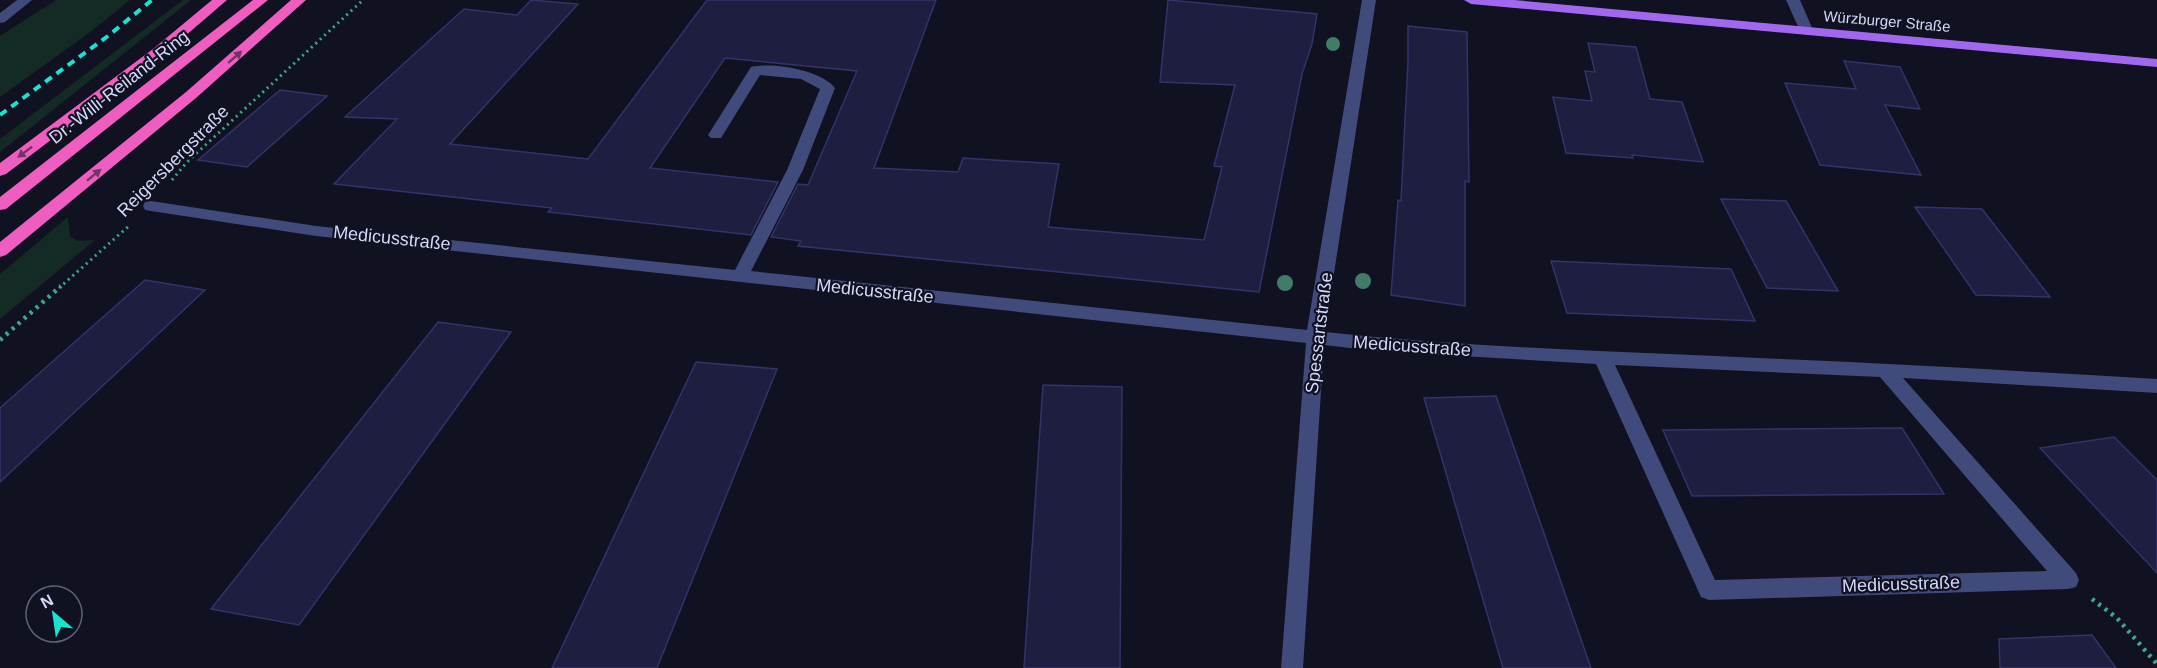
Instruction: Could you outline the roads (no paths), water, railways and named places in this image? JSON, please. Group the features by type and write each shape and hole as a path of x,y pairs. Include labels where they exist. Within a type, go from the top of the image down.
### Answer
{"highway":[{"path":"0,171 158,52 220,0"},
{"name":"Dr.-Willi-Reiland-Ring","path":"0,205 261,0"},
{"path":"0,251 191,95 299,0"}],"main road":[{"name":"Würzburger Straße","path":"1471,0 2157,63"}],"street":[{"path":"0,19 25,0"},
{"name":"Spessartstraße","path":"1292,668 1315,338 1369,0"},
{"path":"1793,0 1806,30"},
{"path":"716,135 756,70 810,76 821,81 828,88 795,170 740,276"},
{"name":"Medicusstraße","path":"151,206 316,231 1376,344 1602,358 1885,370 2157,386"},
{"name":"Medicusstraße","path":"1602,358 1709,590 2068,580 1885,370"}],"railway":[{"path":"0,115 108,36 152,0"}]}
